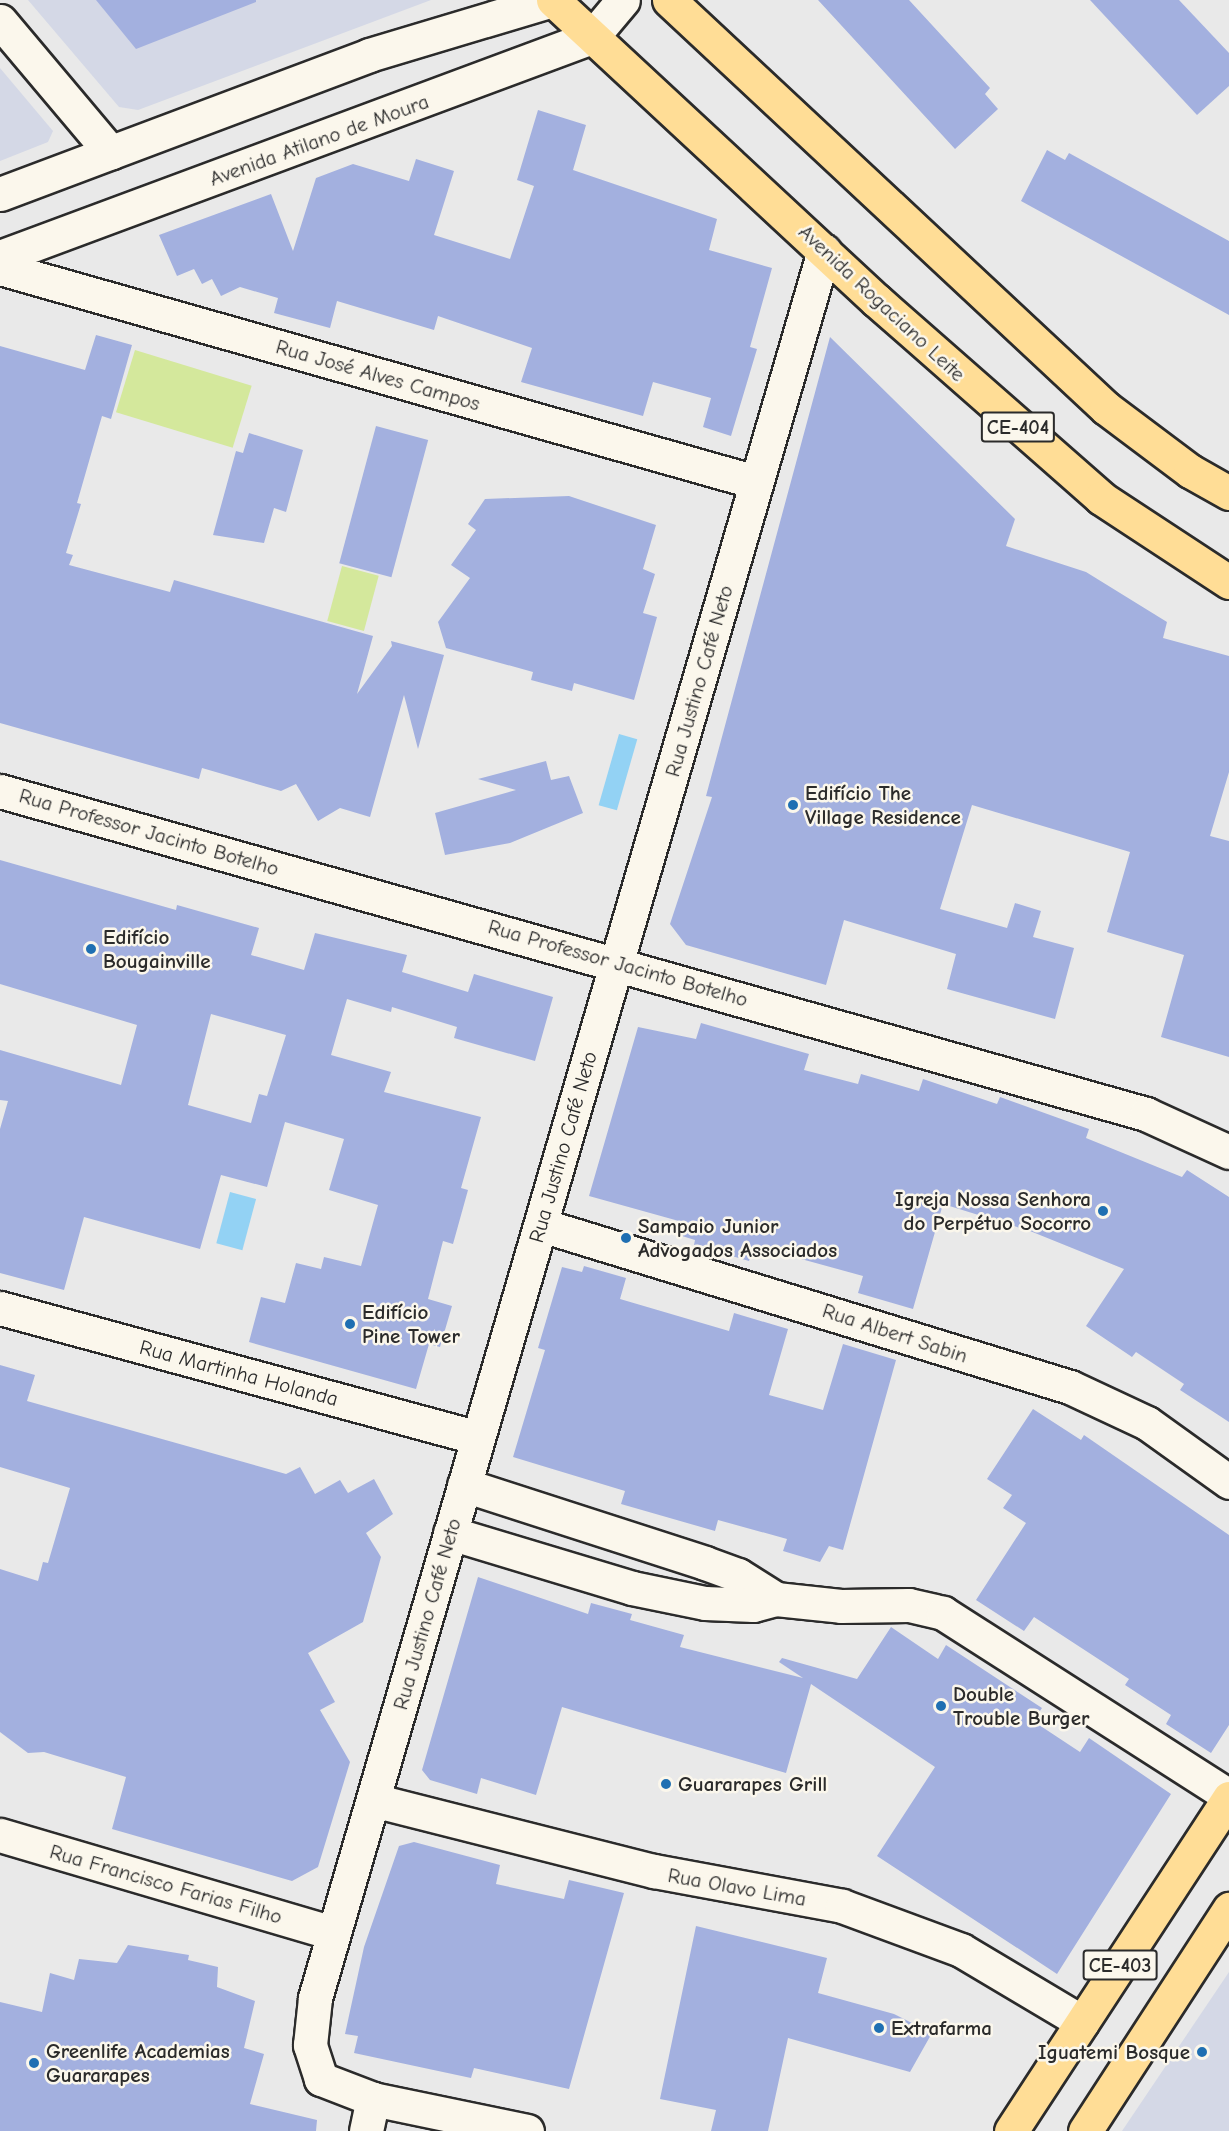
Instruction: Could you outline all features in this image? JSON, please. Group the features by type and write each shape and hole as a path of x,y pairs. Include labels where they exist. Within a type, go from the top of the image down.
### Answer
{"main road":[{"name":"Avenida Rogaciano Leite","path":"553,0 824,251 1101,498 1229,582"},
{"path":"669,0 1106,408 1190,471 1229,493"},
{"name":"CE-403","path":"1011,2131 1229,1797"},
{"name":"CE-403","path":"1085,2131 1229,1909"}],"street":[{"path":"0,194 369,55 553,0"},
{"name":"Avenida Atilano de Moura","path":"0,257 592,37 623,0"},
{"path":"0,21 111,153"},
{"name":"Rua Justino Café Neto","path":"373,2099 321,2079 310,2045 315,1998 332,1933 373,1800 824,251"},
{"name":"Rua José Alves Campos","path":"0,268 756,482"},
{"name":"Rua Professor Jacinto Botelho","path":"0,790 617,962 1146,1114 1229,1152"},
{"name":"Rua Albert Sabin","path":"541,1225 1070,1387 1147,1423 1229,1482"},
{"name":"Rua Martinha Holanda","path":"0,1308 478,1438"},
{"path":"464,1485 705,1563 776,1599 841,1606 909,1605 943,1613 1229,1797"},
{"path":"450,1533 632,1588 705,1603 753,1605 776,1599"},
{"name":"Rua Olavo Lima","path":"373,1800 654,1871 842,1906 961,1950 1082,2022"},
{"name":"Rua Francisco Farias Filho","path":"0,1835 332,1933"},
{"path":"366,2131 373,2099 528,2131"}],"shaded area":[{"path":"28,0 431,0 138,110 119,107"},
{"path":"0,68 53,131 48,142 0,161"},
{"name":"Iguatemi Bosque","path":"1229,1972 1229,2131 1122,2131"}],"green space":[{"path":"135,350 252,386 233,448 116,412"},
{"path":"342,566 379,576 364,631 327,621"}],"water":[{"path":"619,734 637,739 617,810 599,805"},
{"path":"230,1192 256,1199 242,1250 216,1243"}],"building":[{"path":"96,0 256,0 256,2 136,49"},
{"path":"818,0 909,0 990,88 985,94 998,109 955,149"},
{"path":"1090,0 1179,0 1229,53 1229,86 1197,115"},
{"path":"538,110 586,125 573,170 717,219 709,250 772,268 750,347 757,349 731,436 703,427 711,398 653,382 643,416 521,382 532,348 438,316 434,330 337,301 330,328 274,313 278,298 240,287 221,296 212,279 202,284 194,269 177,276 159,235 271,194 293,251 316,178 353,164 409,181 416,159 454,171 434,235 510,259 534,186 517,180"},
{"path":"1047,150 1065,160 1069,153 1229,241 1229,315 1021,201"},
{"path":"96,335 132,345 111,419 102,416 77,503 81,504 66,553 73,555 69,565 170,592 174,580 373,636 357,694 392,646 391,641 444,655 418,749 404,695 370,817 340,808 318,821 296,784 281,791 202,768 199,779 0,723 0,346 85,370"},
{"path":"830,337 1015,519 1006,546 1086,572 1167,622 1163,638 1229,656 1229,772 1210,836 1229,841 1229,1057 1161,1037 1184,955 1107,932 1130,852 972,805 940,909 1007,928 1015,903 1041,911 1033,937 1074,948 1055,1019 947,989 956,954 844,920 826,985 686,945 670,924 712,797 706,796"},
{"path":"376,426 428,440 391,577 339,563"},
{"path":"249,433 303,450 286,512 274,508 264,543 213,535 236,451 243,453"},
{"path":"569,496 656,525 643,569 655,574 643,613 657,617 634,700 574,683 572,691 531,680 533,672 446,648 438,622 470,578 451,565 476,530 468,524 485,499"},
{"path":"546,761 551,780 569,776 583,813 510,843 445,855 435,813 516,790 478,779"},
{"path":"0,860 176,910 177,905 259,928 251,955 304,970 315,933 407,955 402,972 468,992 474,974 553,997 535,1061 454,1038 457,1027 392,1007 391,1012 347,999 331,1055 391,1072 384,1092 481,1117 461,1188 468,1190 453,1244 443,1241 428,1299 452,1306 440,1347 429,1344 416,1389 249,1342 261,1297 285,1303 296,1263 321,1269 324,1257 361,1266 378,1205 329,1190 344,1139 285,1122 267,1187 221,1175 200,1249 84,1217 64,1290 0,1273 0,1129 8,1101 0,1100 0,1050 121,1085 137,1025 0,984","holes":["211,1014 286,1035 267,1096 259,1094 251,1123 188,1105"]},
{"path":"701,1023 809,1054 804,1070 858,1084 861,1074 919,1091 923,1079 997,1104 1000,1097 1089,1129 1086,1138 1182,1177 1187,1170 1229,1197 1229,1422 1180,1390 1184,1384 1136,1352 1132,1357 1086,1326 1124,1269 1030,1231 943,1204 913,1309 858,1293 863,1276 754,1246 749,1261 694,1245 695,1240 682,1236 686,1223 589,1196 638,1027 696,1039"},
{"path":"584,1266 626,1278 620,1299 729,1331 734,1313 788,1329 769,1395 823,1410 843,1344 896,1360 843,1550 829,1546 820,1562 783,1551 787,1539 718,1520 715,1531 621,1504 625,1491 513,1457 545,1350 538,1348 562,1267 582,1272"},
{"path":"0,1365 35,1375 27,1401 286,1474 300,1467 315,1494 340,1480 348,1493 374,1479 393,1514 366,1533 381,1557 363,1622 308,1653 335,1702 320,1710 350,1762 318,1867 292,1881 112,1829 126,1777 44,1752 28,1753 0,1732 0,1569 38,1581 43,1562 48,1563 70,1488 0,1467"},
{"path":"1033,1409 1081,1440 1084,1435 1229,1535 1229,1725 1211,1753 1166,1724 1171,1715 1125,1685 1129,1679 1034,1617 1024,1631 976,1600 1026,1523 1003,1508 1012,1495 987,1479"},
{"path":"478,1577 588,1614 591,1603 632,1614 630,1620 684,1635 680,1647 803,1678 779,1662 782,1658 857,1679 891,1627 938,1659 946,1645 1042,1708 1033,1721 1080,1752 1089,1738 1171,1794 1057,1974 877,1856 935,1767 811,1684 786,1773 562,1707 536,1795 481,1778 477,1794 430,1780 422,1770"},
{"path":"414,1842 500,1865 496,1884 564,1899 569,1880 624,1893 569,2089 474,2068 471,2078 354,2053 358,2036 345,2034 364,1947 399,1846"},
{"path":"696,1926 827,1958 818,1993 894,2014 932,2033 910,2072 788,2038 768,2131 711,2131 716,2110 660,2099"},
{"path":"128,1945 189,1955 188,1960 218,1967 217,1987 255,2001 244,2048 264,2054 250,2104 317,2120 316,2131 0,2131 0,2002 42,2012 50,1973 74,1980 79,1959 117,1963"}],"place":[{"name":"Edifício The Village Residence","path":"793,805"},
{"name":"Edifício Bougainville","path":"91,949"},
{"name":"Igreja Nossa Senhora do Perpétuo Socorro","path":"1103,1211"},
{"name":"Sampaio Junior Advogados Associados","path":"626,1238"},
{"name":"Edifício Pine Tower","path":"350,1324"},
{"name":"Double Trouble Burger","path":"941,1706"},
{"name":"Guararapes Grill","path":"666,1784"},
{"name":"Extrafarma","path":"879,2028"},
{"name":"Iguatemi Bosque","path":"1202,2052"},
{"name":"Greenlife Academias Guararapes","path":"34,2063"}]}
